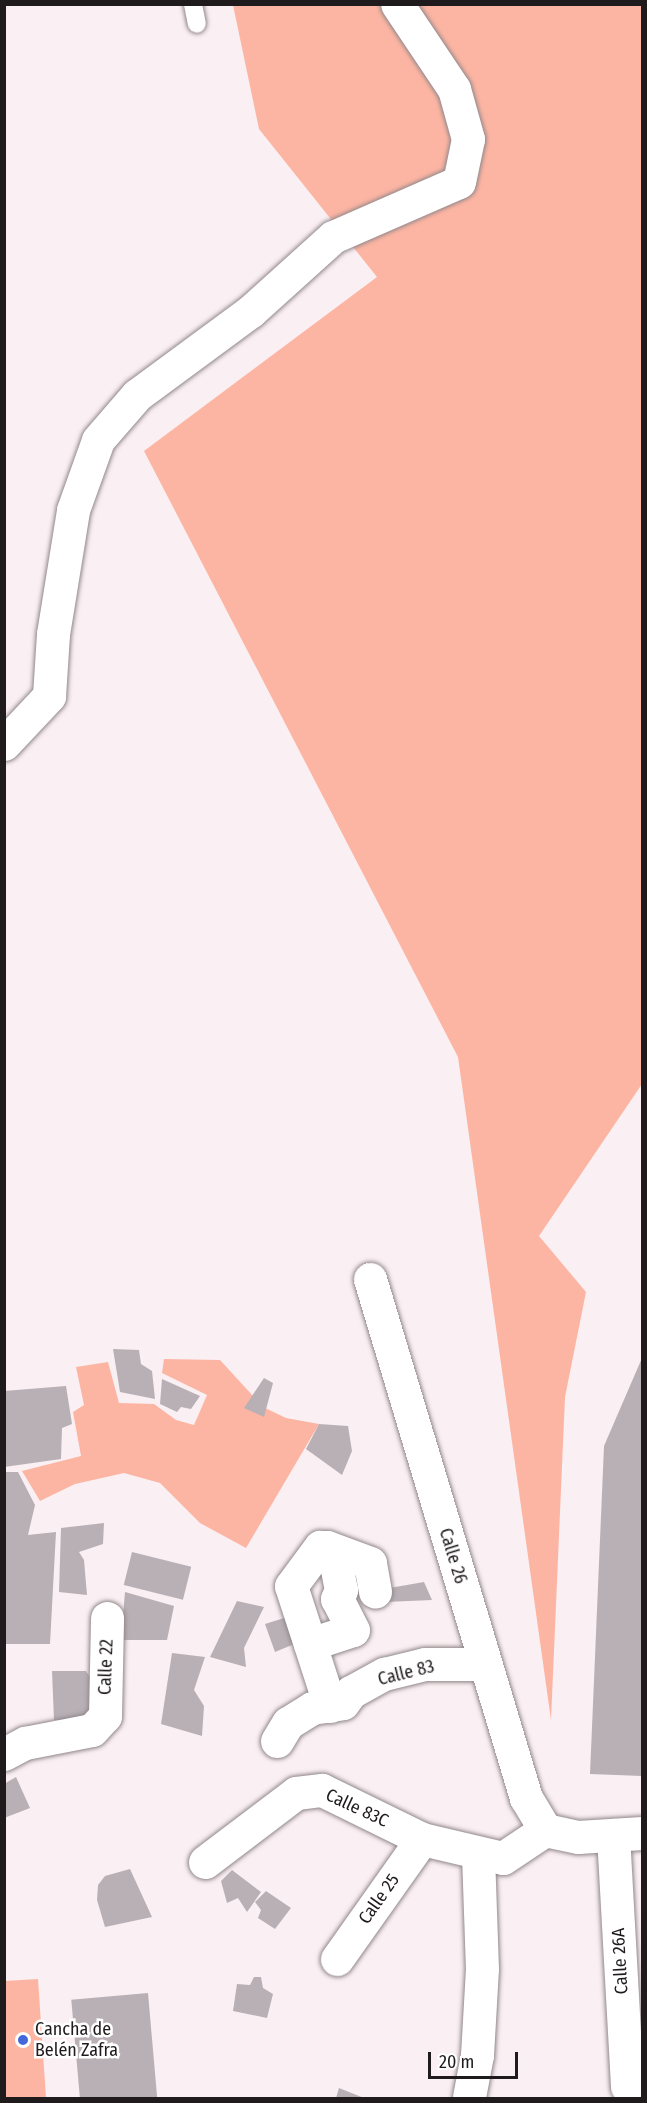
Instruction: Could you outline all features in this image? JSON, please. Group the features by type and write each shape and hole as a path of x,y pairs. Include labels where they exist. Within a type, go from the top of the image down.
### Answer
{"street":[{"path":"4,744 49,696 53,634 73,510 98,440 137,395 251,311 333,237 459,182 468,139 454,90 397,4"},
{"name":"Calle 26","path":"370,1279 526,1798 545,1830"},
{"path":"330,1706 291,1586 320,1546 363,1558 374,1567 375,1592"},
{"path":"306,1631 353,1630 338,1601 341,1590 335,1559 338,1552"},
{"name":"Calle 22","path":"4,1754 25,1743 92,1730 105,1716 107,1618"},
{"name":"Calle 83","path":"277,1741 288,1723 312,1708 343,1703 351,1692 384,1674 426,1664 485,1664"},
{"name":"Calle 83C","path":"205,1862 296,1793 322,1790 422,1839 478,1855 503,1858 545,1830"},
{"path":"545,1830 578,1837 628,1834"},
{"name":"Calle 26A","path":"627,2087 628,1834"},
{"name":"Calle 25","path":"337,1959 422,1839"},
{"path":"469,2097 477,2055 482,1969 478,1855"}],"lane":[{"path":"193,4 197,24"}],"shaded area":[{"path":"233,5 642,5 642,1084 539,1236 586,1292 565,1397 551,1720 458,1057 144,451 377,277 259,129"},
{"path":"164,1359 220,1360 263,1407 286,1418 319,1424 246,1548 200,1523 160,1483 124,1473 75,1484 40,1501 22,1471 81,1456 73,1412 84,1405 76,1367 108,1362 119,1403 154,1404 176,1420 194,1425 207,1395 162,1373"},
{"name":"Cancha de Belén Zafra","path":"38,1979 46,2098 5,2098 5,1981"}],"building":[{"path":"113,1349 139,1350 141,1364 152,1371 155,1399 120,1392"},
{"path":"642,1358 642,1776 590,1774 604,1446"},
{"path":"264,1378 273,1383 264,1417 244,1408"},
{"path":"162,1379 200,1396 191,1409 181,1407 177,1412 160,1404"},
{"path":"66,1386 72,1424 62,1428 61,1459 4,1467 4,1391"},
{"path":"319,1424 348,1426 352,1451 342,1475 306,1449"},
{"path":"4,1472 18,1472 35,1505 28,1535 56,1532 50,1644 4,1644"},
{"path":"104,1523 103,1544 79,1552 84,1560 87,1595 59,1592 61,1528"},
{"path":"132,1552 191,1567 183,1600 124,1585"},
{"path":"424,1582 432,1600 385,1602 384,1589"},
{"path":"125,1592 174,1606 167,1640 121,1640"},
{"path":"237,1601 264,1607 244,1648 246,1667 210,1657"},
{"path":"297,1614 304,1640 275,1652 265,1624"},
{"path":"172,1653 205,1657 194,1690 204,1706 202,1736 161,1724"},
{"path":"52,1671 86,1671 93,1682 93,1720 54,1720"},
{"path":"16,1777 30,1808 4,1818 4,1784"},
{"path":"130,1869 152,1917 105,1927 97,1900 98,1885 105,1876"},
{"path":"232,1870 261,1892 247,1912 238,1898 227,1903 221,1881"},
{"path":"266,1891 291,1908 275,1929 258,1918 261,1910 255,1902"},
{"path":"254,1977 261,1977 263,1988 273,1994 267,2018 233,2011 237,1984 250,1985"},
{"path":"148,1993 157,2098 80,2098 71,2000"},
{"path":"339,2088 364,2098 336,2098"}],"place":[{"name":"Cancha de Belén Zafra","path":"23,2040"}]}
